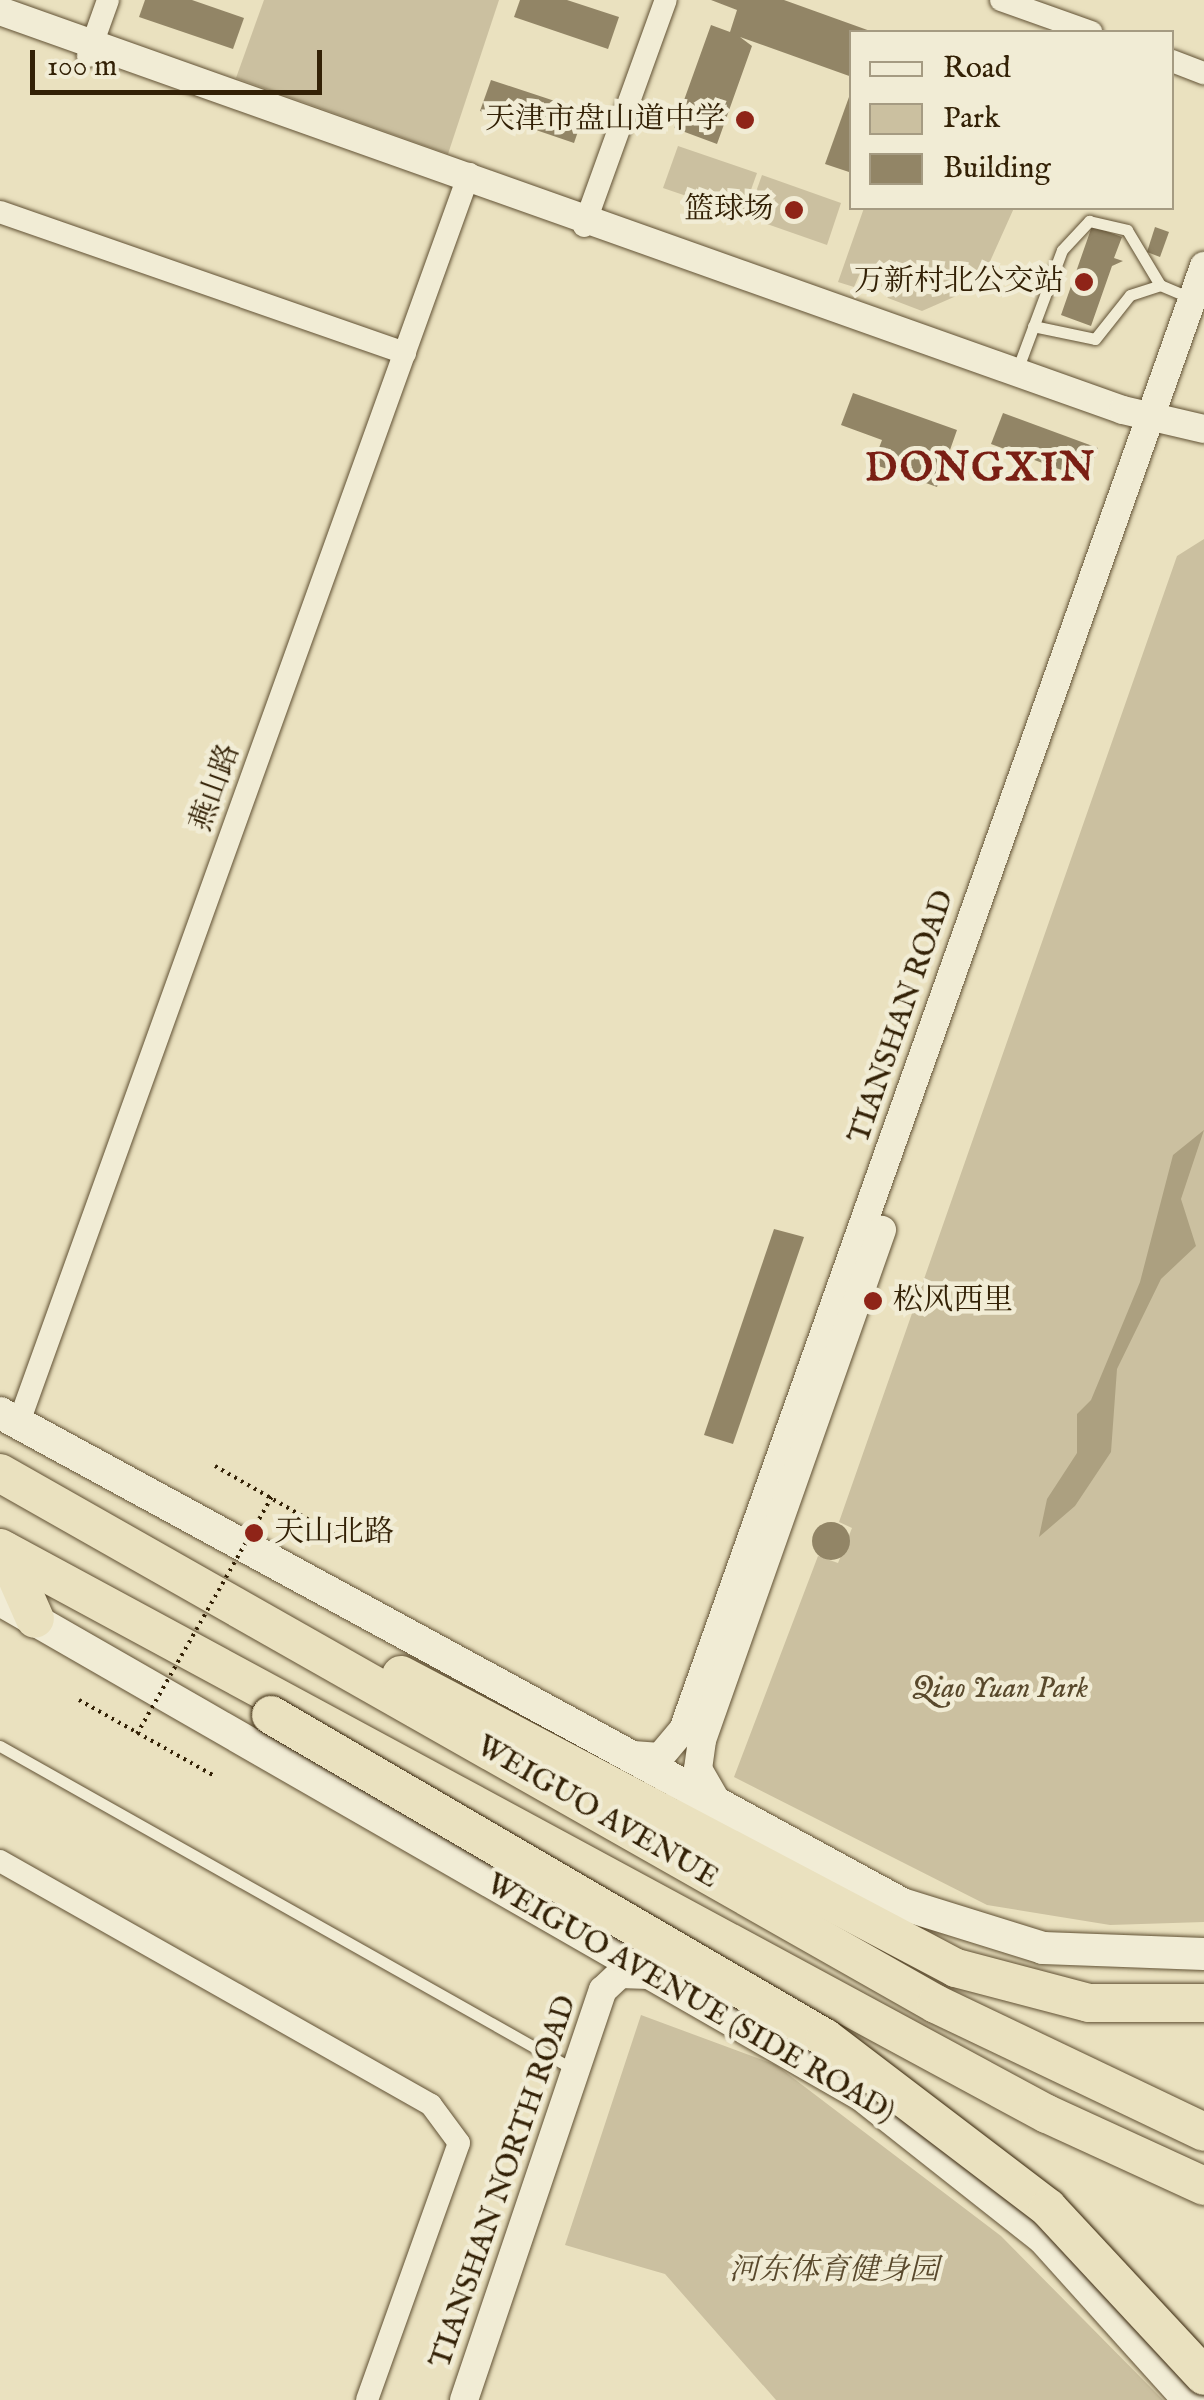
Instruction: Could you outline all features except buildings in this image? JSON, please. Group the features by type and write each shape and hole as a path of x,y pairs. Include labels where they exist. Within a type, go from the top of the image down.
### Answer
{"highway":[{"name":"WEIGUO AVENUE","path":"0,1473 936,2004 1204,2132"},
{"path":"45,1499 598,1776 956,1968 1089,2002 1204,2004"},
{"name":"WEIGUO AVENUE","path":"3,1550 1030,2105 1204,2186"},
{"path":"3,1550 35,1619"},
{"path":"3,1550 271,1715 825,2038 1048,2208 1204,2376"}],"main road":[{"path":"9,1418 633,1755 850,1879 992,1937 1089,1954 1204,1954"},
{"name":"WEIGUO AVENUE (SIDE ROAD)","path":"0,1600 661,1976 862,2095 995,2194 1120,2314 1189,2400"}],"street":[{"path":"90,50 108,0"},
{"path":"586,221 666,0"},
{"path":"1001,0 1085,30"},
{"path":"0,11 90,50"},
{"path":"0,24 90,50 586,221 1204,441"},
{"path":"1174,62 1204,73"},
{"name":"燕山路","path":"9,1418 467,180"},
{"path":"0,212 405,352"},
{"name":"TIANSHAN ROAD","path":"633,1755 660,1757 683,1730 1198,303 1204,266"},
{"path":"1153,424 1204,429"},
{"name":"TIANSHAN ROAD","path":"717,1802 698,1769 702,1740 1153,424"},
{"path":"0,1862 431,2105 459,2143 367,2400"},
{"name":"TIANSHAN NORTH ROAD","path":"447,2400 596,1970 580,1932"},
{"name":"TIANSHAN NORTH ROAD","path":"464,2400 603,1990 620,1974 661,1976"}],"lane":[{"path":"1014,376 1062,250 1090,222 1127,230 1160,286 1198,303"},
{"path":"1032,326 1095,339 1130,295 1160,286"},
{"path":"0,1746 566,2065"}],"path":[{"path":"215,1466 344,1540"},
{"path":"137,1734 273,1496"},
{"path":"80,1700 216,1777"}],"green space":[{"path":"264,0 499,0 448,154 236,78"},
{"name":"篮球场","path":"678,146 757,173 742,215 663,188"},
{"name":"篮球场","path":"762,175 841,203 827,245 747,217"},
{"path":"863,210 1013,210 979,286 922,311 888,298 863,266 854,287 838,282"},
{"name":"Qiao Yuan Park","path":"1204,539 1204,1922 1110,1925 987,1905 734,1777 818,1556 838,1563 852,1528 839,1522 1177,556"},
{"name":"河东体育健身园","path":"641,2015 776,2065 1001,2236 1163,2400 776,2400 665,2274 565,2245"}],"shaded area":[{"path":"1204,1130 1181,1199 1196,1246 1161,1279 1117,1369 1111,1452 1075,1506 1039,1537 1047,1499 1077,1453 1077,1414 1091,1400 1140,1282 1173,1155"}],"place":[{"name":"天津市盘山道中学","path":"745,120"},
{"name":"篮球场","path":"794,210"},
{"name":"万新村北公交站","path":"1084,282"},
{"name":"松风西里","path":"873,1301"},
{"name":"天山北路","path":"254,1533"}],"district":[{"name":"DONGXIN","path":"981,470"}]}
